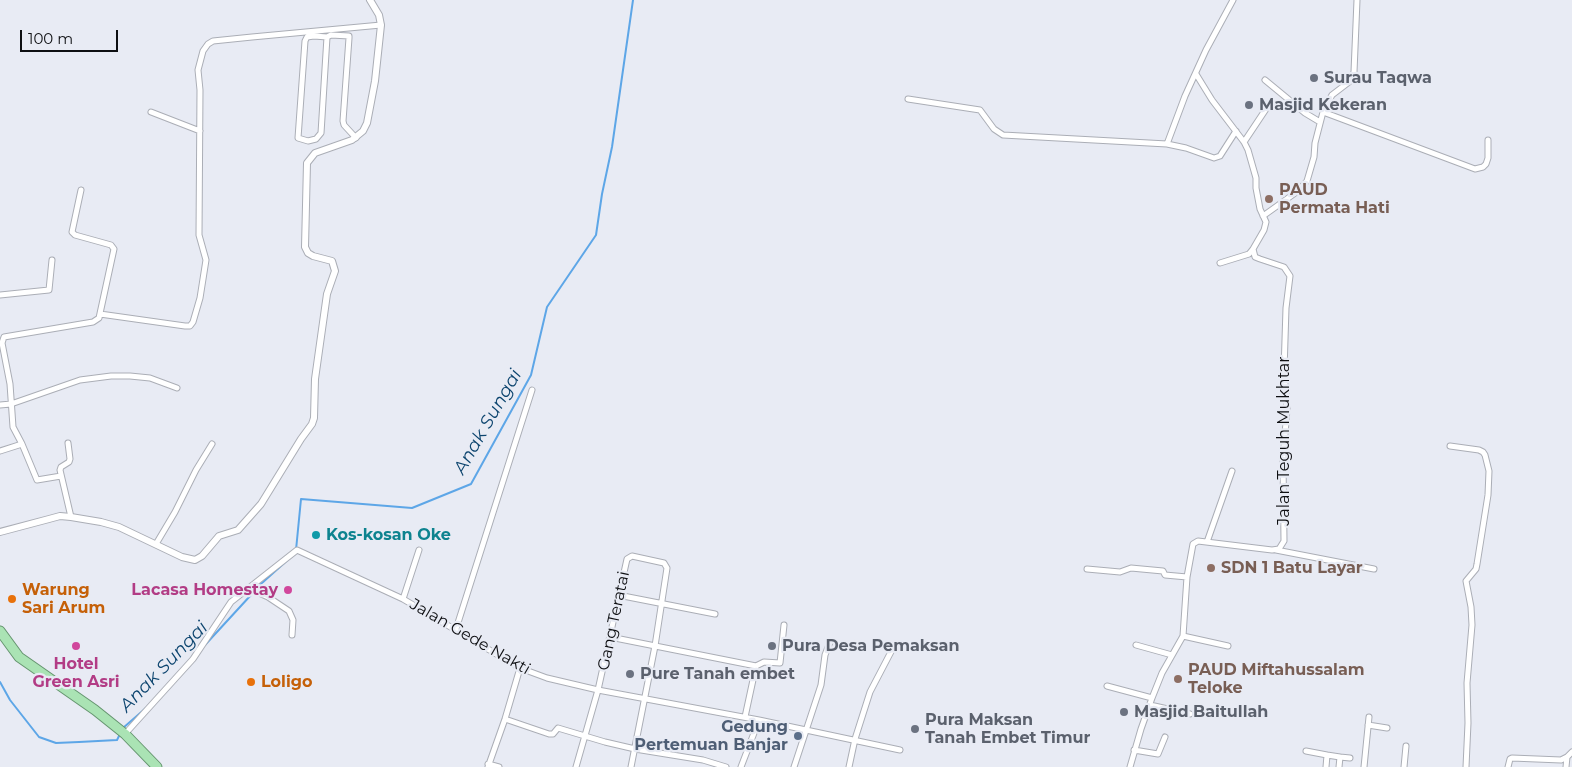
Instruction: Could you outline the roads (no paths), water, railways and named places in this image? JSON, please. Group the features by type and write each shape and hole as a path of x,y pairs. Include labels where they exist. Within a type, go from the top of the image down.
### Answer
{"highway":[{"path":"0,631 19,657 85,702 121,731 158,767"}],"street":[{"path":"0,532 60,516 71,517 119,527 182,558 197,560 219,536 238,530 257,511 301,438 312,424 315,379 327,294 335,271 332,261 313,256 308,253 305,247 307,163 315,153 348,143 356,138 363,131 369,118 381,25 379,15 370,0"},
{"path":"1167,144 1185,96 1206,50 1233,0"},
{"path":"1220,262 1249,254 1253,249 1264,219 1298,191 1307,181 1323,112 1332,95 1349,82 1354,72 1358,0"},
{"path":"100,314 185,326 190,326 193,322 202,292 206,260 199,235 200,131 198,65 203,51 210,42 252,36 381,25"},
{"path":"327,37 321,133 316,139 308,142 298,138 305,41 307,37 327,37 331,35 349,36 350,38 343,121 344,125 356,138"},
{"path":"1196,74 1212,100 1244,142 1254,170 1260,209 1264,219"},
{"path":"1265,80 1320,122"},
{"path":"908,99 980,110 994,129 1003,134 1167,144 1217,158 1236,131"},
{"path":"1244,142 1266,109"},
{"path":"151,112 200,131"},
{"path":"1323,112 1475,170 1486,164 1488,140"},
{"path":"61,476 37,480 13,427 10,384 2,343 3,339 14,335 98,320 114,249 111,244 75,235 72,232 80,190"},
{"name":"Jalan Teguh Mukhtar","path":"1253,249 1255,257 1284,267 1290,276 1286,308 1284,371 1287,409 1283,460 1284,541 1282,546 1276,550"},
{"path":"0,295 49,290 52,260"},
{"path":"0,405 11,404 80,380 111,376 140,377 159,381 177,388"},
{"path":"456,629 532,390"},
{"path":"68,443 70,459 69,462 61,467 61,476 71,517"},
{"path":"0,451 22,444"},
{"path":"156,544 212,444"},
{"path":"1450,446 1483,452 1486,455 1489,471 1488,494 1476,569 1466,581 1472,625 1467,684 1466,767"},
{"path":"1207,542 1232,471"},
{"path":"1130,767 1134,750 1162,673 1183,636 1187,578 1193,544 1198,541 1276,550 1374,569"},
{"path":"403,599 419,550"},
{"name":"Jalan Gede Nakti","path":"121,731 194,658 231,602 252,590 296,551 403,599 520,668 547,678 598,690 855,739 900,750"},
{"name":"Gang Teratai","path":"576,767 598,690 618,595 629,557 634,556 664,563 667,568 662,603"},
{"path":"1087,569 1120,572 1131,568 1163,571 1165,576 1187,578"},
{"path":"252,590 268,597 289,611 293,620 292,635"},
{"path":"618,595 715,614"},
{"path":"631,767 662,603"},
{"path":"610,637 756,666 764,662 780,663 784,625"},
{"path":"1183,636 1228,646"},
{"path":"794,767 821,685 825,655 830,642"},
{"path":"1136,646 1172,655"},
{"path":"849,767 855,739 870,692 893,648"},
{"path":"745,717 756,666"},
{"path":"499,767 488,765 505,719 520,668"},
{"path":"1107,686 1152,698"},
{"path":"1150,705 1190,714"},
{"path":"1364,767 1369,717"},
{"path":"505,719 550,734 553,734 558,728 635,749 695,759 726,767"},
{"path":"741,767 759,720"},
{"path":"1368,725 1387,728"},
{"path":"1134,750 1158,754 1165,736"},
{"path":"1404,767 1406,746"},
{"path":"1306,751 1350,758"},
{"path":"1508,767 1512,758 1561,760 1572,752"},
{"path":"1326,767 1327,755"},
{"path":"1339,767 1340,757"},
{"path":"1566,767 1567,757"}],"waterway":[{"name":"Anak Sungai","path":"296,550 301,499 412,508 471,484 531,375 547,307 596,235 612,147 633,0"},
{"name":"Anak Sungai","path":"205,645 262,583 291,557"},
{"name":"Anak Sungai","path":"0,682 10,700 39,737 56,743 117,740 120,734"},
{"name":"Anak Sungai","path":"123,728 146,708"}],"place":[{"name":"Surau Taqwa","path":"1314,78"},
{"name":"Masjid Kekeran","path":"1249,105"},
{"name":"PAUD Permata Hati","path":"1269,199"},
{"name":"Kos-kosan Oke","path":"316,535"},
{"name":"SDN 1 Batu Layar","path":"1211,568"},
{"name":"Lacasa Homestay","path":"288,590"},
{"name":"Warung Sari Arum","path":"12,599"},
{"name":"Hotel Green Asri","path":"76,646"},
{"name":"Pura Desa Pemaksan","path":"772,646"},
{"name":"Pure Tanah embet","path":"630,674"},
{"name":"PAUD Miftahussalam Teloke","path":"1178,679"},
{"name":"Loligo","path":"251,682"},
{"name":"Masjid Baitullah","path":"1124,712"},
{"name":"Pura Maksan Tanah Embet Timur","path":"915,729"},
{"name":"Gedung Pertemuan Banjar","path":"798,736"}]}
